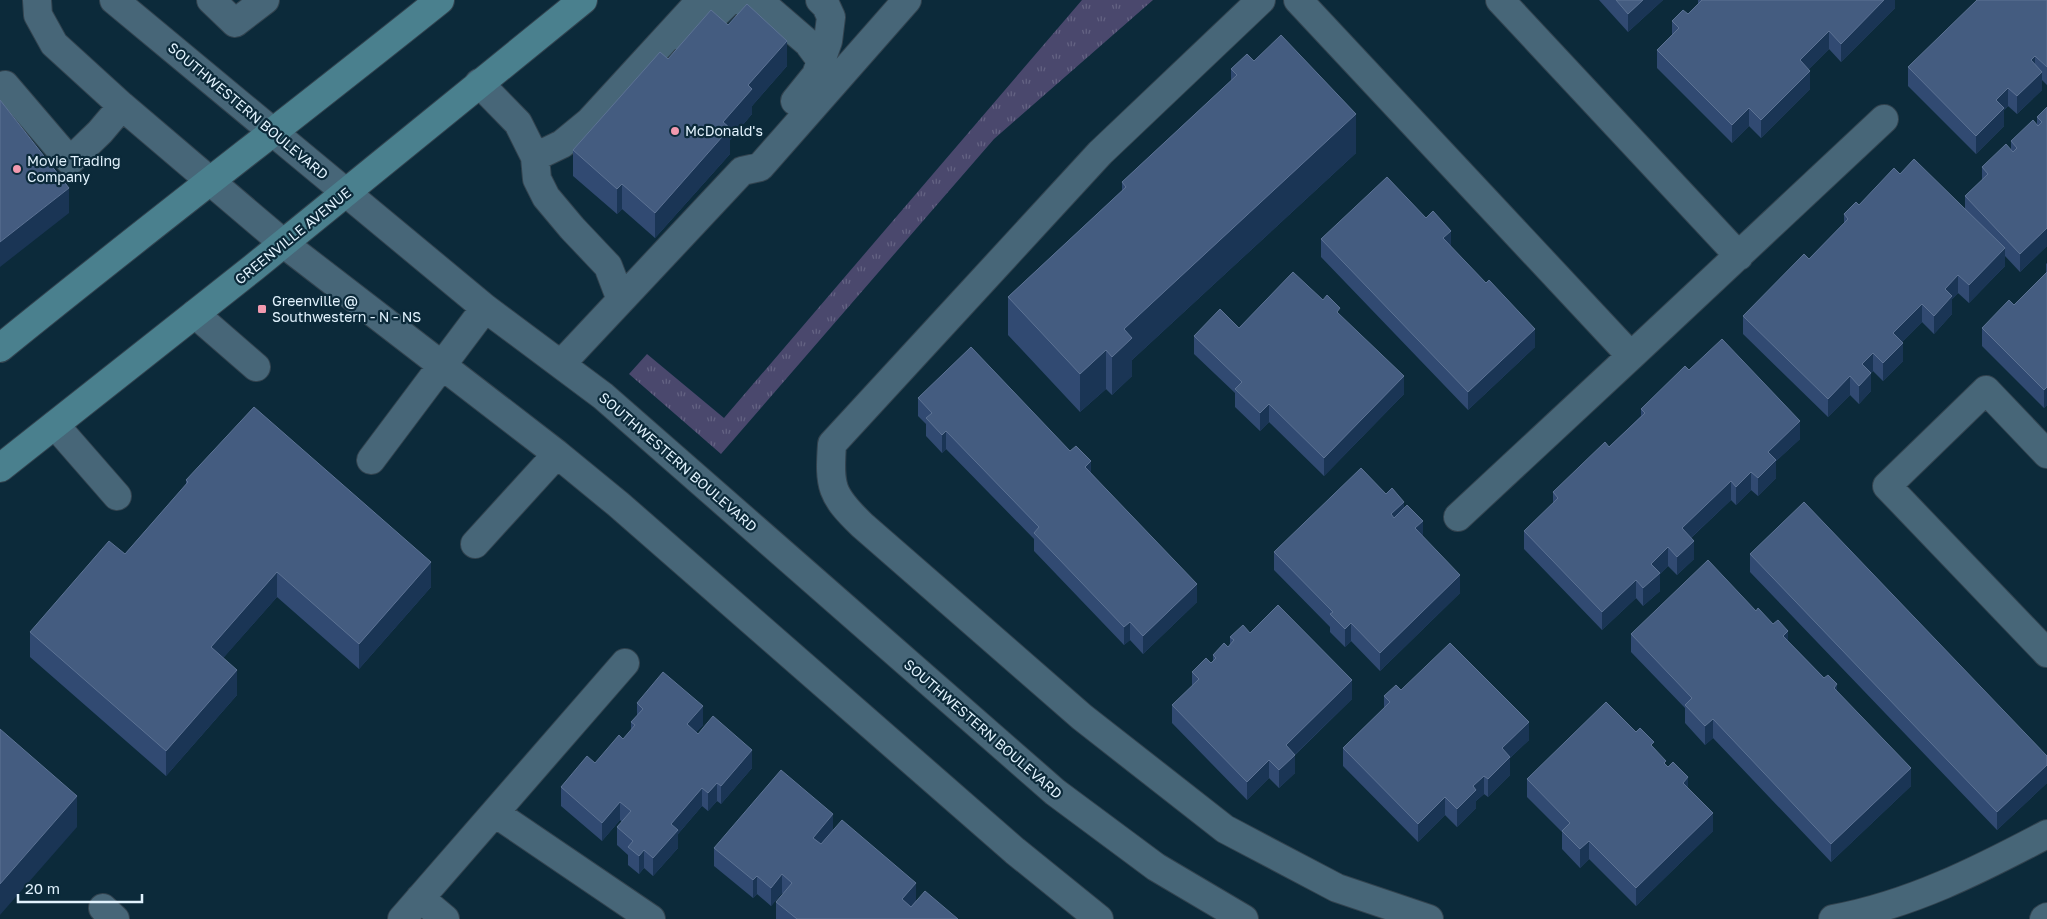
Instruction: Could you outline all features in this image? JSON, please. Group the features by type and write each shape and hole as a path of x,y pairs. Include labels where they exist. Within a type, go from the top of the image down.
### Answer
{"main road":[{"name":"GREENVILLE AVENUE","path":"0,468 284,243 583,0"},
{"path":"0,348 438,1"}],"street":[{"path":"37,0 38,15 54,44 122,106 284,243 557,454 618,504 1016,851 1099,919"},
{"name":"SOUTHWESTERN BOULEVARD","path":"114,0 485,308 603,396 1055,792 1156,867 1244,919"},
{"path":"210,0 236,23 264,0"},
{"path":"562,144 590,121 701,0"},
{"path":"535,157 562,144 603,132 708,19 730,0"},
{"path":"738,0 765,6 808,43 820,59"},
{"path":"561,364 742,171 748,153 806,90 816,75 820,59 828,41 831,17 826,6 820,0"},
{"path":"742,171 760,167 906,0"},
{"path":"1260,0 1100,153 832,444 830,476 840,504 862,525 1082,717 1225,830 1337,888 1429,919"},
{"path":"1298,0 1631,356"},
{"path":"1500,0 1739,256"},
{"path":"479,83 518,123 535,157 537,179 546,197 608,266 621,300"},
{"path":"5,86 70,161 100,132 122,106"},
{"path":"1458,518 1884,119"},
{"path":"371,460 485,308"},
{"path":"195,314 256,367"},
{"path":"2047,454 1986,390 1887,486 2047,652"},
{"path":"54,426 118,496"},
{"path":"475,544 557,454"},
{"path":"402,919 625,662"},
{"path":"495,813 651,919"},
{"path":"1834,919 1872,912 1975,872 2047,834"},
{"path":"420,898 445,919"}],"green space":[{"path":"1082,0 1153,0 994,139 721,454 629,374 647,354 724,418"}],"building":[{"path":"1616,0 1643,0 1628,14"},
{"path":"1702,0 1884,0 1841,44 1829,31 1800,60 1810,71 1761,120 1749,108 1732,125 1657,50 1679,28 1672,21 1683,10 1688,14"},
{"path":"1977,0 2047,0 2047,67 2035,56 2031,60 2042,72 2017,96 2008,88 1996,100 2004,108 1976,136 1908,67"},
{"name":"McDonald's","path":"747,4 787,41 748,85 752,89 723,122 730,128 655,213 622,184 617,189 573,150 660,52 668,59 711,10 728,25"},
{"path":"1281,35 1356,114 1124,329 1132,338 1112,357 1106,350 1080,374 1008,297 1126,187 1122,182 1237,75 1231,69 1247,54 1254,61"},
{"name":"Movie Trading Company","path":"0,100 69,188 0,242"},
{"path":"2047,107 2047,228 2020,254 1965,196 1988,174 1982,167 2006,144 2013,152 2017,148 2011,141 2033,120 2038,126 2042,122 2037,117"},
{"path":"1914,159 2005,248 1969,285 1958,275 1945,289 1952,296 1934,316 1922,304 1893,333 1903,343 1883,363 1873,353 1862,364 1871,373 1859,386 1850,376 1828,399 1743,316 1804,254 1809,259 1848,219 1844,214 1856,202 1859,205 1894,168 1900,174"},
{"path":"1387,177 1426,218 1433,211 1451,231 1443,238 1486,283 1489,280 1535,329 1468,392 1321,239"},
{"path":"1293,272 1323,300 1327,295 1340,308 1337,312 1404,376 1324,458 1269,404 1260,413 1235,389 1242,382 1194,336 1220,309 1239,328"},
{"path":"2047,272 2047,387 2044,390 1982,328 2009,300 2014,305"},
{"path":"1722,339 1800,421 1768,452 1776,460 1758,478 1751,472 1736,487 1731,481 1682,528 1694,541 1677,557 1668,547 1651,564 1660,573 1643,588 1636,580 1602,612 1524,531 1558,498 1553,492 1605,442 1609,447 1645,413 1641,409 1685,366 1689,370"},
{"path":"971,347 1070,451 1076,446 1091,461 1085,467 1197,584 1143,636 1130,622 1124,627 1034,533 1039,527 946,431 942,435 926,418 932,413 918,398"},
{"path":"254,407 431,562 359,644 277,572 211,647 237,670 166,751 30,632 109,541 125,554 188,482 186,480"},
{"path":"1361,468 1386,494 1392,488 1404,502 1391,514 1394,518 1407,505 1423,521 1415,528 1460,575 1380,653 1351,623 1345,629 1330,614 1333,612 1274,552"},
{"path":"1804,502 2047,756 2047,765 1997,812 1750,554"},
{"path":"1708,560 1756,611 1758,608 1773,624 1778,620 1788,631 1783,636 1824,678 1828,675 1837,684 1834,688 1911,768 1831,844 1713,719 1705,726 1685,705 1692,698 1631,634"},
{"path":"1278,605 1352,680 1286,745 1295,755 1279,770 1269,760 1247,782 1172,705 1199,679 1192,672 1206,658 1211,663 1216,658 1213,655 1224,643 1228,647 1234,640 1230,637 1243,625 1250,633"},
{"path":"1450,643 1529,722 1502,748 1510,757 1488,779 1484,776 1473,786 1476,790 1457,809 1445,797 1418,824 1343,748 1390,702 1384,696 1396,685 1401,690"},
{"path":"663,672 703,706 687,724 698,734 713,716 752,750 721,786 717,783 708,793 702,788 671,824 678,830 653,858 644,850 639,856 628,847 633,841 617,827 631,811 620,802 602,823 561,787 587,756 595,763 619,735 623,739 635,725 631,722 643,709 637,703"},
{"path":"1606,702 1636,732 1640,728 1654,742 1651,745 1666,761 1664,763 1668,767 1673,762 1688,777 1683,783 1713,813 1636,888 1589,841 1580,849 1562,831 1570,823 1527,779"},
{"path":"0,729 77,796 0,884"},
{"path":"781,770 833,814 813,838 821,844 842,820 916,883 902,899 911,907 925,891 958,919 797,919 776,902 792,883 782,874 771,888 757,876 753,880 714,848"}],"place":[{"name":"McDonald's","path":"675,131"},
{"name":"Movie Trading Company","path":"17,169"},
{"name":"Greenville @ Southwestern - N - NS","path":"262,309"}]}
